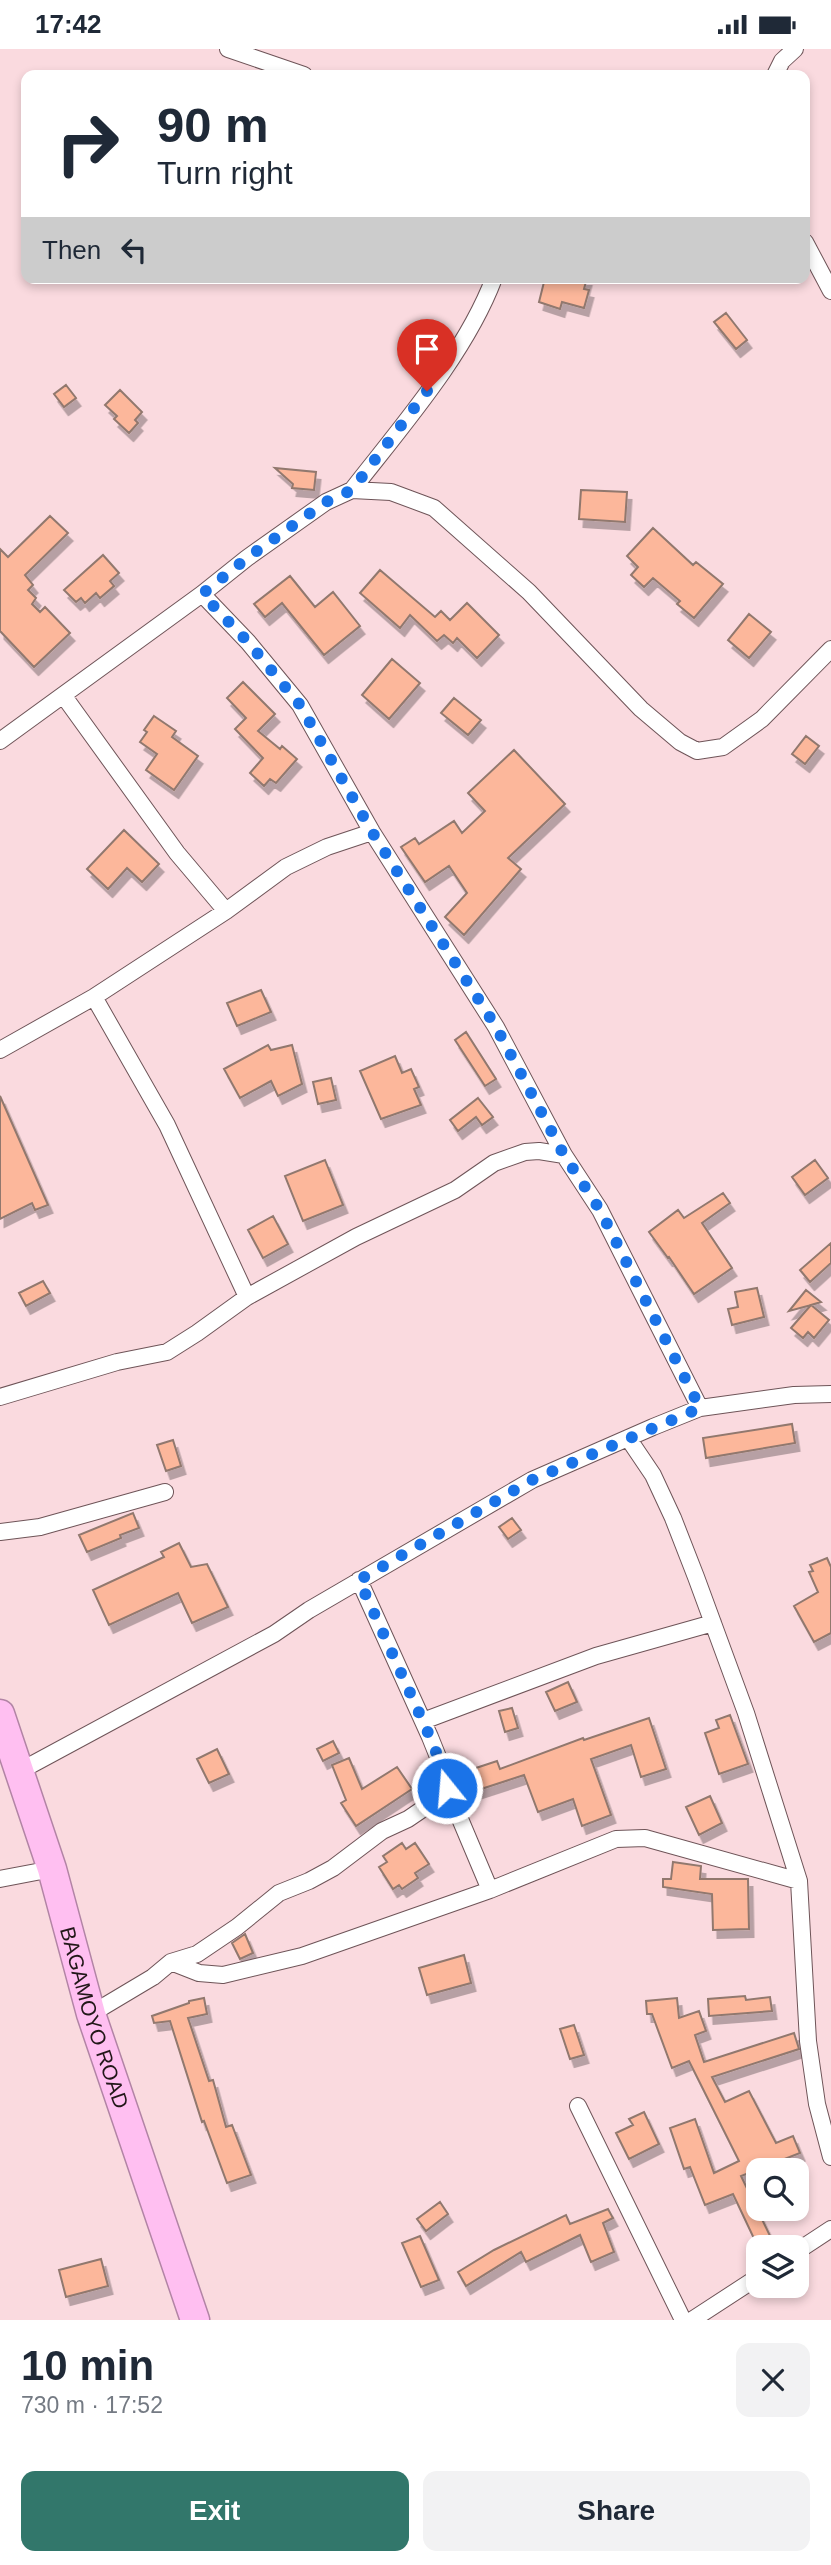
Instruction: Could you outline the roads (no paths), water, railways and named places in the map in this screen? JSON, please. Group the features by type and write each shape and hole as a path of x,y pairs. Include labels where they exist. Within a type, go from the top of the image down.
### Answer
{"highway":[{"name":"BAGAMOYO ROAD","path":"0,1714 52,1869 90,2014 195,2320"}],"street":[{"path":"228,49 289,70"},
{"path":"778,70 782,61 795,49"},
{"path":"810,251 831,291"},
{"path":"352,490 453,355 492,284"},
{"path":"0,741 202,594 247,558 326,502 352,490 391,492 434,508 529,592 642,709 680,742 696,751 723,747 762,719 831,649"},
{"path":"202,594 248,642 300,705 372,832 496,1027 564,1155 606,1221 700,1408"},
{"path":"63,695 177,853 226,911"},
{"path":"0,1050 94,997 226,911 286,867 327,847 372,832"},
{"path":"94,997 167,1125 247,1297"},
{"path":"0,1397 106,1365 167,1352 247,1297 355,1237 455,1190 494,1163 510,1156 539,1151 564,1155"},
{"path":"18,1772 274,1634 359,1580 532,1480 700,1408 794,1395 831,1394"},
{"path":"628,1438 653,1475 673,1518 746,1713 799,1881 808,2041 817,2103 831,2157"},
{"path":"0,1532 40,1527 165,1492"},
{"path":"359,1580 423,1721 444,1772 447,1788 490,1890"},
{"path":"423,1721 596,1656 713,1623"},
{"path":"90,2014 153,1977 171,1962 197,1954 279,1893 334,1868 382,1831 408,1819 430,1804 447,1788"},
{"path":"171,1962 199,1973 223,1975 302,1956 490,1890 616,1839 645,1838 799,1881"},
{"path":"0,1879 52,1869"},
{"path":"578,2106 683,2320"},
{"path":"809,2243 831,2229"},
{"path":"692,2320 746,2285"}]}
